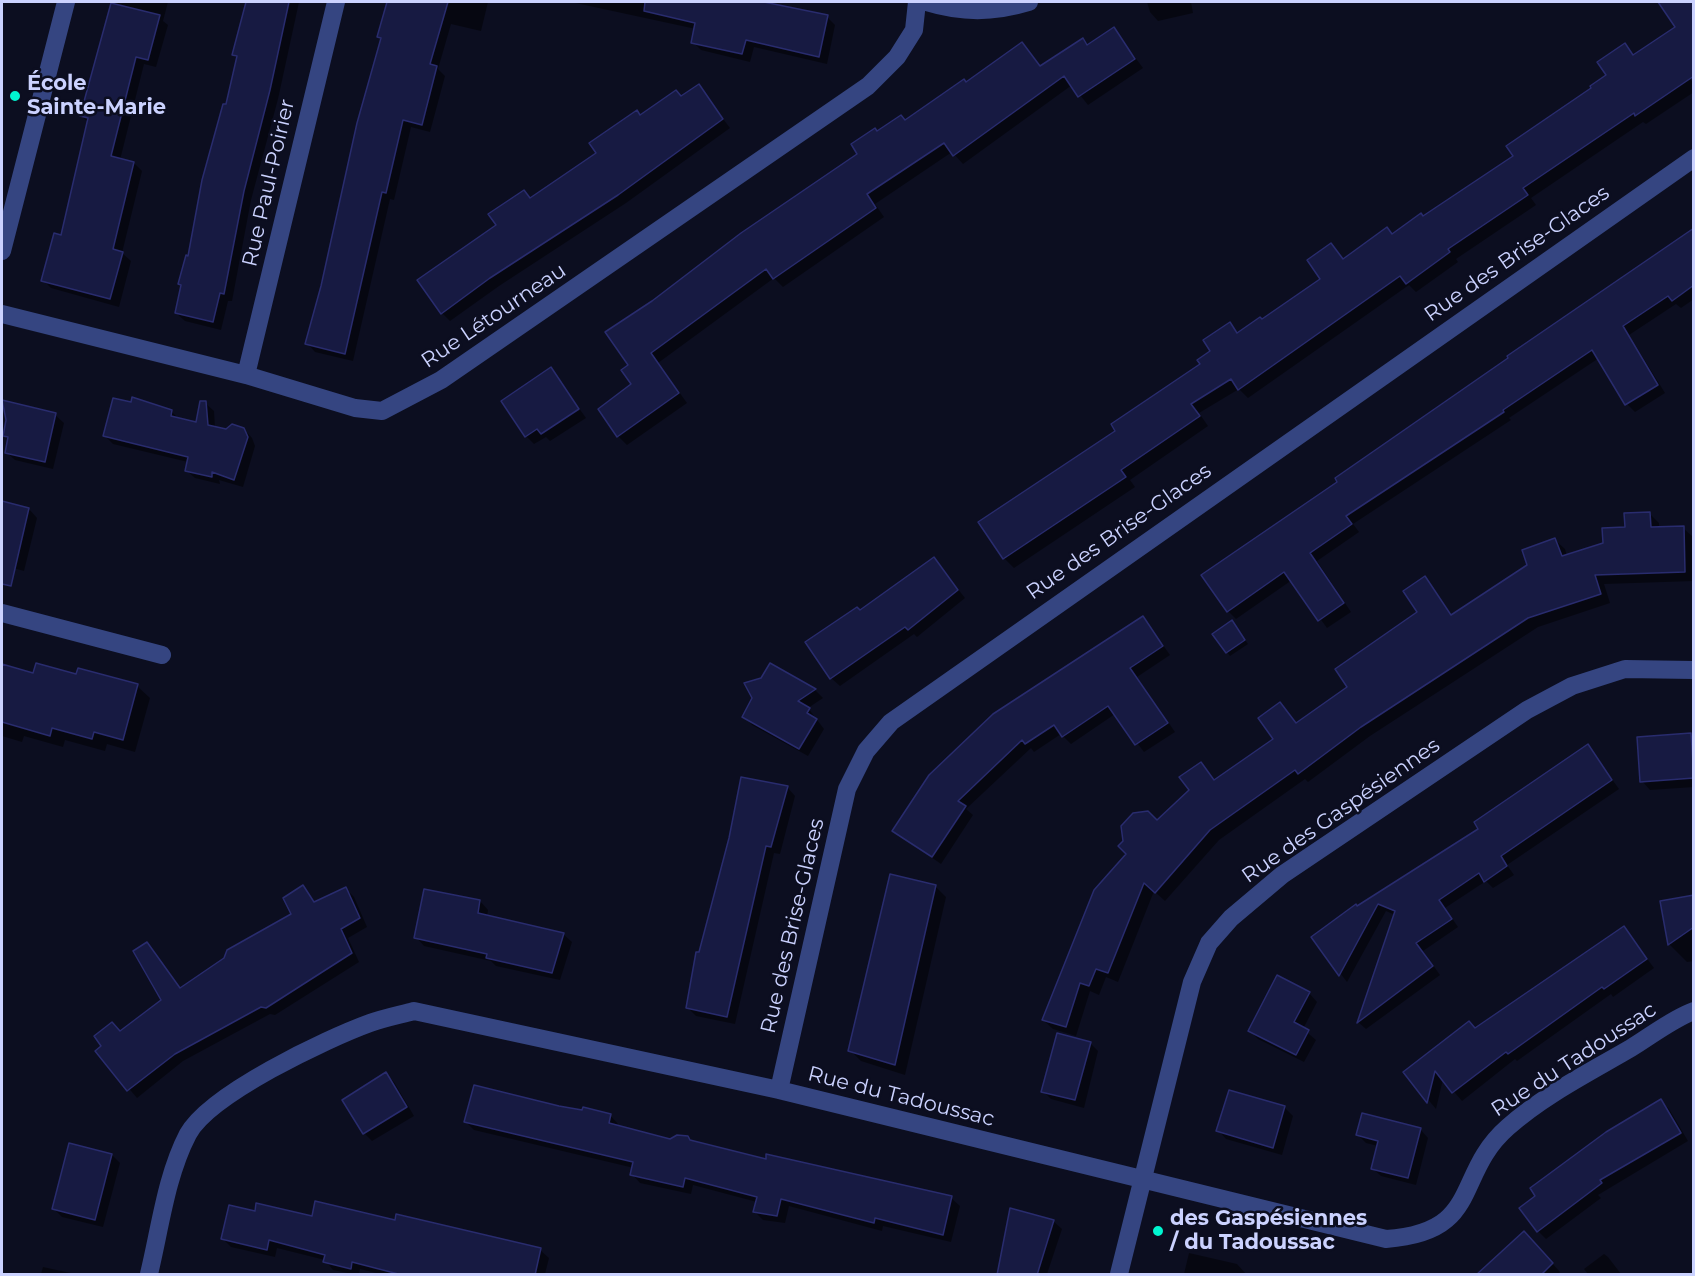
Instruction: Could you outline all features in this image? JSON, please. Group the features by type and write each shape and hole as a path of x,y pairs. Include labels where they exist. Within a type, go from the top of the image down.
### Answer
{"street":[{"path":"2,251 66,2"},
{"name":"Rue Paul-Poirier","path":"246,375 336,2"},
{"name":"Rue Létourneau","path":"2,314 246,375 355,408 382,411 406,401 451,373 868,86 897,57 914,30 917,2"},
{"path":"926,2 951,10 978,12 1029,2"},
{"name":"Rue des Brise-Glaces","path":"779,1090 847,789 866,752 891,722 1694,158"},
{"path":"2,613 162,655"},
{"name":"Rue des Gaspésiennes","path":"1119,1275 1192,982 1209,943 1232,918 1282,875 1536,705 1572,686 1625,669 1694,670"},
{"name":"Rue du Tadoussac","path":"150,1275 176,1163 189,1132 211,1108 259,1075 370,1023 414,1011 779,1090 1386,1239 1413,1237 1436,1228 1457,1210 1490,1147 1510,1125 1559,1091 1694,1011"}],"building":[{"path":"246,2 289,2 270,90 244,191 224,294 220,293 213,322 175,313 181,285 178,284 186,255 188,256 202,180 223,104 226,104 237,56 232,55"},
{"path":"387,2 448,2 430,64 437,66 422,125 403,120 386,193 382,192 345,354 305,344 321,286 357,123 381,38 377,37"},
{"path":"645,2 764,2 828,15 819,57 746,40 742,54 691,43 695,23 644,11"},
{"path":"1658,2 1694,2 1694,76 1635,116 1634,113 1523,188 1528,195 1448,249 1450,252 1406,284 1400,276 1238,390 1231,379 1191,404 1200,416 1121,470 1126,477 1003,559 978,522 1115,431 1111,424 1200,364 1197,360 1210,351 1203,340 1230,322 1237,333 1260,317 1262,319 1320,279 1307,260 1331,243 1343,259 1387,227 1392,234 1421,213 1423,216 1513,156 1506,146 1591,88 1590,86 1606,75 1597,62 1625,43 1633,55 1675,27"},
{"path":"111,3 160,15 148,60 136,57 111,156 134,162 113,249 123,252 110,299 41,281 54,233 61,235 88,118 80,116"},
{"path":"1114,27 1135,59 1078,97 1064,76 953,156 944,143 867,194 876,208 773,279 766,269 651,353 679,393 617,437 598,409 631,384 621,370 628,365 605,332 652,301 741,233 857,154 851,144 875,128 877,131 901,115 905,120 964,79 966,82 1022,42 1040,66 1083,38 1087,45"},
{"path":"699,84 723,119 618,195 490,278 441,314 417,280 496,225 488,214 524,190 530,198 596,153 589,143 637,110 640,115 676,90 681,96"},
{"path":"1694,228 1694,285 1672,301 1668,296 1623,326 1658,385 1625,405 1592,350 1503,410 1504,412 1346,516 1352,524 1310,553 1344,603 1318,621 1284,572 1227,612 1201,575 1337,482 1335,478 1508,358 1507,356"},
{"path":"551,367 579,409 541,434 537,429 525,437 501,401"},
{"path":"132,397 172,410 171,416 196,422 200,401 206,401 208,425 226,429 232,424 244,428 248,437 234,480 212,472 212,477 185,471 188,457 103,436 113,398 131,402"},
{"path":"2,400 56,413 45,462 5,453 8,437 3,436 6,420"},
{"path":"2,501 29,508 11,586 2,584"},
{"path":"1650,512 1651,527 1684,526 1685,572 1595,575 1601,594 1528,618 1361,727 1298,774 1295,770 1210,830 1155,893 1144,883 1108,973 1096,969 1089,986 1080,983 1066,1027 1042,1020 1094,890 1126,854 1118,846 1123,841 1121,826 1133,813 1148,811 1157,820 1189,790 1179,777 1201,762 1214,780 1273,739 1258,718 1280,702 1296,723 1347,687 1335,669 1417,612 1403,591 1425,576 1451,615 1527,565 1522,550 1555,538 1562,556 1603,543 1602,528 1625,527 1624,513"},
{"path":"934,557 958,590 908,630 905,627 830,679 805,642 857,607 860,610"},
{"path":"1143,616 1163,646 1130,668 1168,723 1135,745 1108,706 1062,737 1054,725 1025,744 1022,740 958,801 966,806 932,857 892,831 929,775 993,714"},
{"path":"1232,620 1245,640 1226,653 1212,634"},
{"path":"36,663 76,674 78,668 138,684 123,740 94,732 92,739 52,728 50,736 2,722 2,664 33,673"},
{"path":"770,663 816,689 798,701 810,708 807,713 817,719 799,749 742,717 752,698 744,683 761,678"},
{"path":"1691,733 1694,778 1640,782 1637,737"},
{"path":"1588,744 1612,780 1501,856 1507,866 1484,882 1479,873 1439,900 1452,919 1416,943 1433,966 1357,1023 1395,911 1378,904 1339,976 1311,937 1356,904 1357,906 1478,829 1474,822"},
{"path":"741,777 788,786 771,847 766,846 727,1017 686,1008 696,952 699,952 729,838"},
{"path":"890,874 936,885 895,1065 848,1051"},
{"path":"303,885 314,902 346,887 360,918 341,929 352,953 266,1008 261,1007 175,1054 127,1091 95,1051 101,1046 94,1036 112,1022 120,1031 161,1000 133,951 147,942 180,988 224,958 227,950 291,914 283,898"},
{"path":"424,889 480,900 478,913 564,933 552,973 486,958 487,954 414,938"},
{"path":"1694,895 1694,927 1668,945 1660,901"},
{"path":"1624,926 1647,959 1604,989 1602,987 1508,1054 1506,1052 1452,1093 1435,1071 1427,1103 1403,1072 1469,1021 1475,1028"},
{"path":"1277,975 1310,992 1294,1022 1309,1030 1296,1055 1248,1031"},
{"path":"1057,1033 1091,1042 1075,1100 1041,1092"},
{"path":"386,1072 407,1107 363,1134 342,1100"},
{"path":"474,1085 559,1106 582,1110 583,1107 611,1114 609,1123 670,1139 677,1135 688,1136 690,1140 766,1159 766,1154 952,1196 943,1235 875,1218 874,1223 781,1199 777,1216 753,1212 757,1197 685,1178 683,1187 630,1175 633,1162 464,1122"},
{"path":"1229,1090 1285,1106 1273,1148 1216,1131"},
{"path":"1661,1099 1681,1133 1600,1180 1602,1183 1537,1232 1519,1208 1535,1196 1530,1188 1606,1132"},
{"path":"1362,1113 1421,1128 1408,1178 1371,1169 1378,1141 1356,1135"},
{"path":"69,1143 112,1154 95,1220 52,1209"},
{"path":"315,1201 395,1220 396,1214 541,1248 535,1275 402,1275 352,1262 351,1269 323,1262 325,1255 269,1240 267,1250 221,1239 229,1205 255,1211 256,1203 312,1216"},
{"path":"1010,1208 1054,1220 1037,1275 997,1275"},
{"path":"1524,1231 1553,1263 1541,1275 1476,1275"}],"place":[{"name":"École Sainte-Marie","path":"15,96"},
{"name":"des Gaspésiennes / du Tadoussac","path":"1158,1231"}]}
